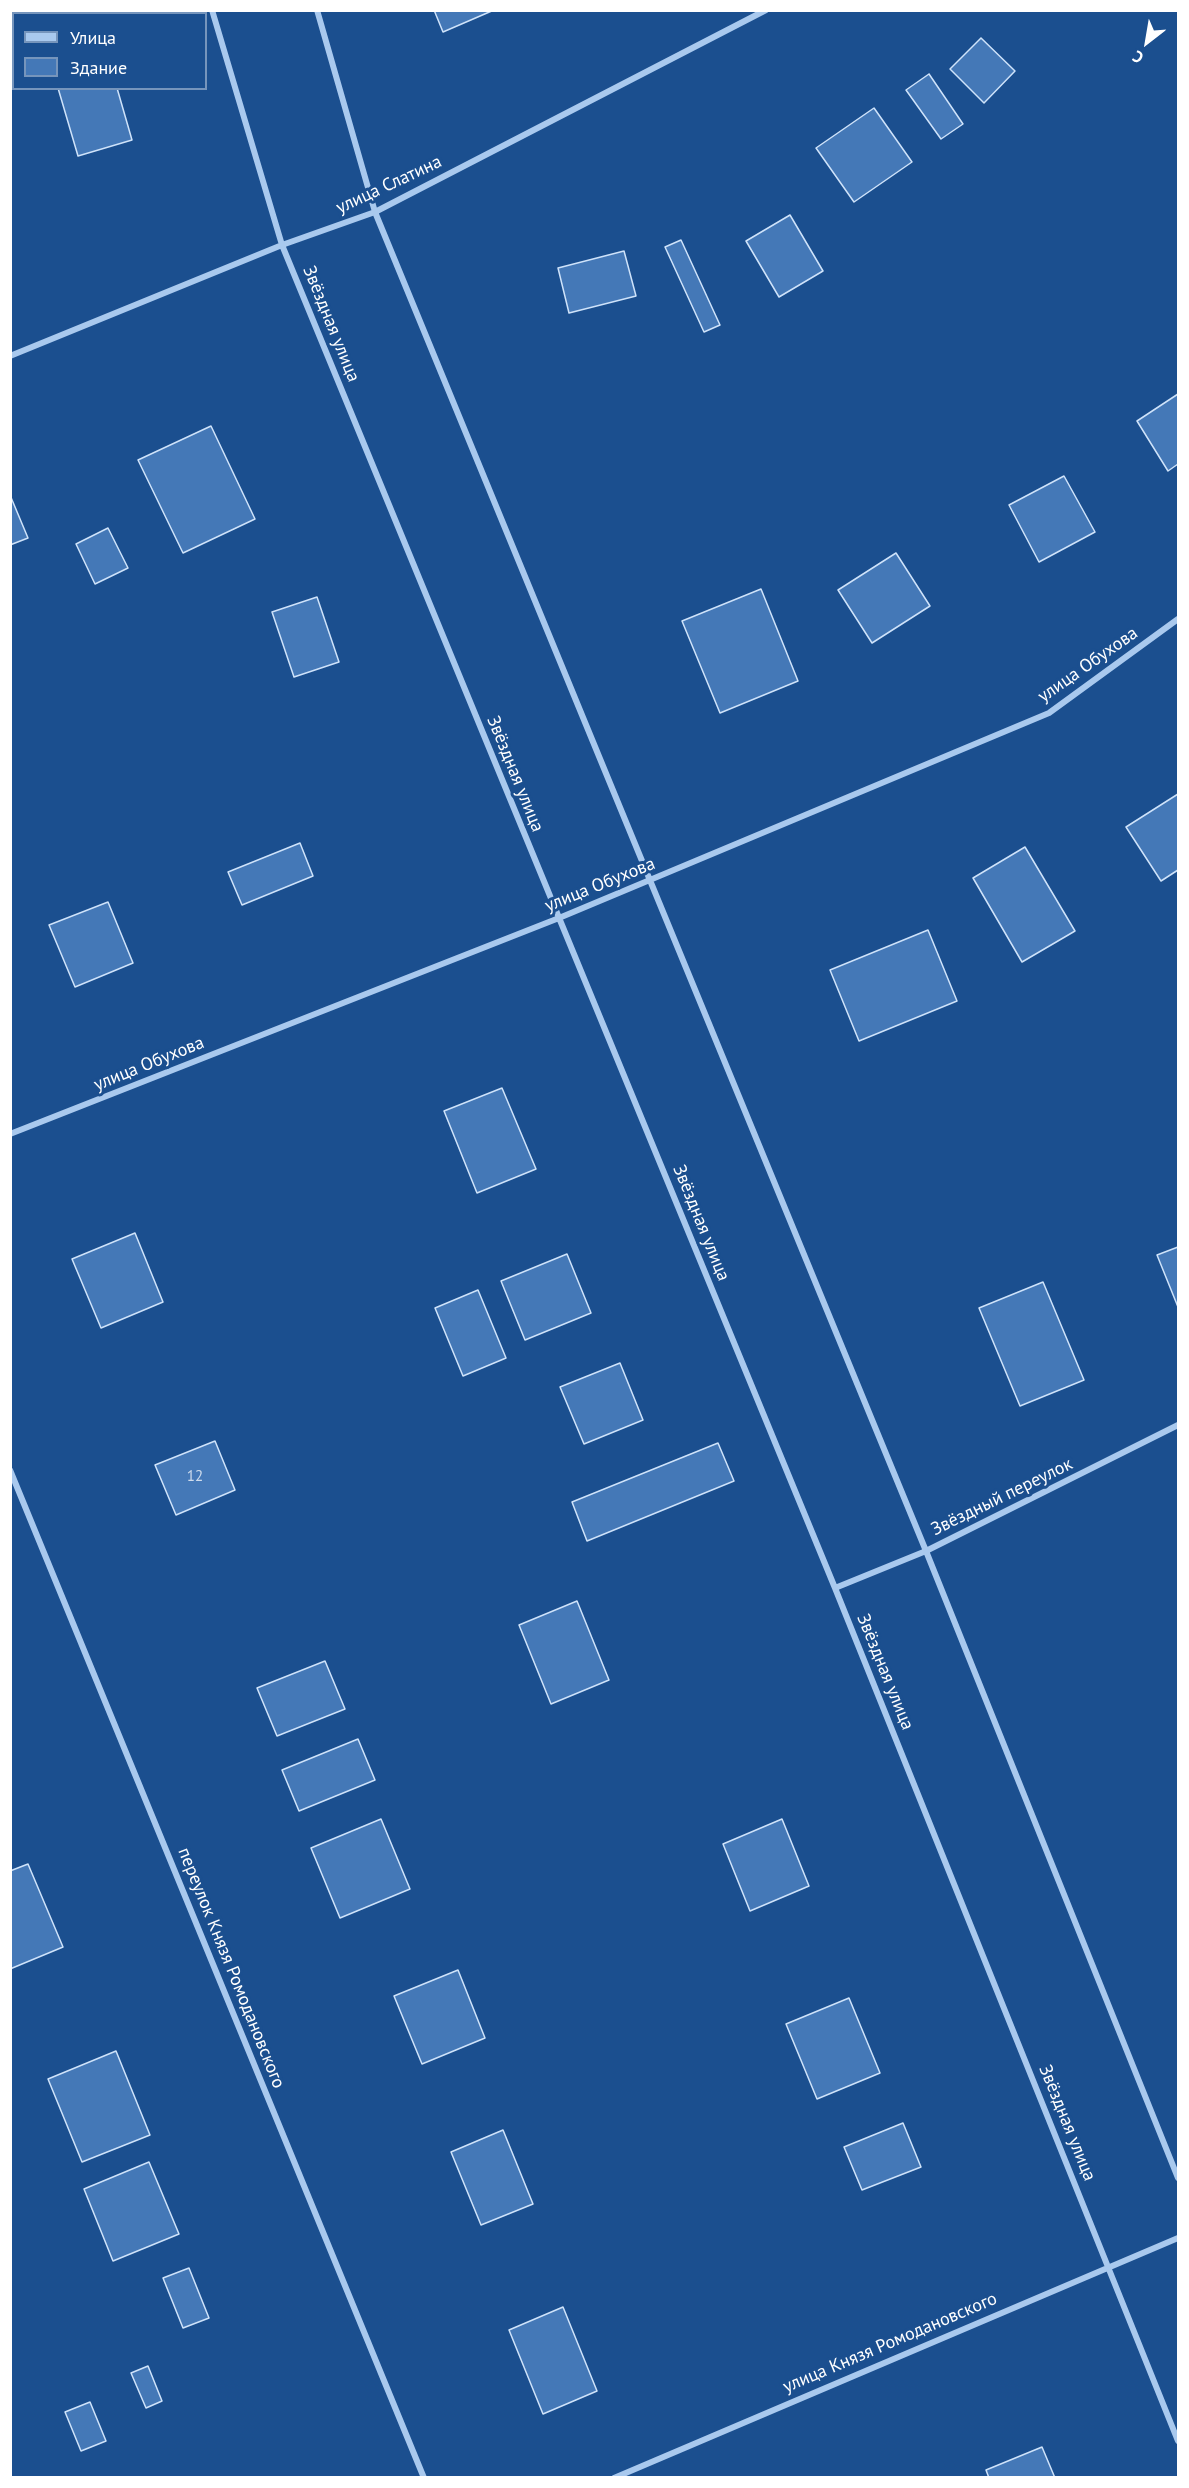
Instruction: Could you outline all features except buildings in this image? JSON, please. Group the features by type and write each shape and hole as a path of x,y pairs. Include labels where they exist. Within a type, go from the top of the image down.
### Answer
{"street":[{"name":"Звёздная улица","path":"212,10 282,245 835,1588 1179,2441"},
{"path":"317,10 375,212 926,1551 1179,2178"},
{"name":"улица Слатина","path":"10,356 282,245 375,212 766,10"},
{"name":"улица Обухова","path":"10,1134 650,881 1049,713 1179,619"},
{"name":"Звёздный переулок","path":"835,1588 926,1551 1179,1425"},
{"name":"переулок Князя Ромодановского","path":"10,1470 424,2478"},
{"name":"улица Князя Ромодановского","path":"614,2478 1108,2266 1179,2238"}]}
